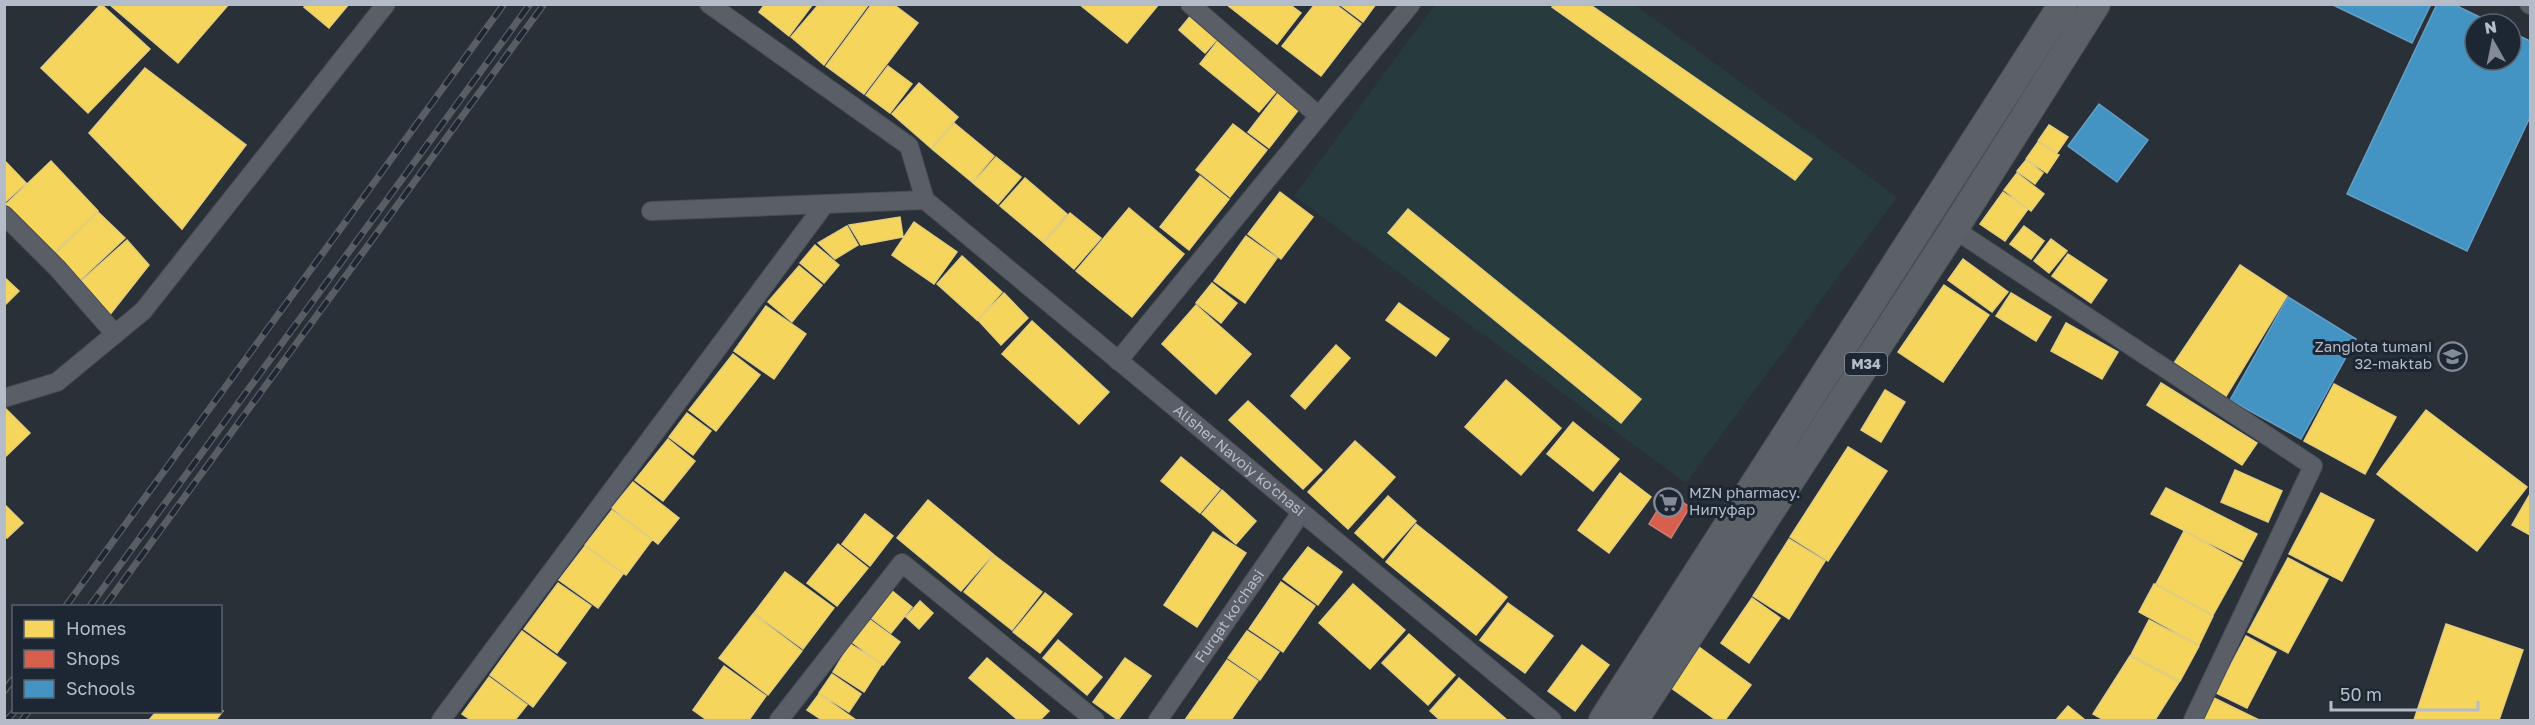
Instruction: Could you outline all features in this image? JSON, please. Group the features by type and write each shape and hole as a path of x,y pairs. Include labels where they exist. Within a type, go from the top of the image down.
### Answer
{"main road":[{"name":"M34","path":"1602,720 2063,4"},
{"name":"M34","path":"1634,720 1954,229 2096,4"}],"street":[{"path":"4,398 57,382 143,311 387,4"},
{"path":"651,211 925,200 909,147 709,4"},
{"path":"1190,4 1319,116"},
{"path":"1118,361 1411,4"},
{"name":"Alisher Navoiy ko'chasi","path":"925,200 1552,720"},
{"path":"441,720 825,204"},
{"path":"4,215 58,269 115,334"},
{"path":"1954,229 2313,466 2193,720"},
{"name":"Furqat ko'chasi","path":"1158,720 1301,513"},
{"path":"779,720 902,563 1095,720"}],"green space":[{"path":"1634,4 1897,197 1686,483 1294,196 1435,5"}],"building: Homes":[{"path":"101,4 150,49 88,113 41,68"},
{"path":"109,4 229,4 178,63"},
{"path":"306,4 349,4 329,28 304,7"},
{"path":"765,4 813,4 789,36 759,12"},
{"path":"819,4 869,4 824,65 791,37"},
{"path":"872,4 893,4 918,23 864,94 826,66"},
{"path":"1079,4 1159,4 1127,43"},
{"path":"1226,4 1289,4 1301,13 1277,44"},
{"path":"1315,4 1335,4 1361,24 1321,76 1282,46"},
{"path":"1339,4 1376,4 1363,22"},
{"path":"1554,4 1589,4 1812,159 1795,180 1552,7"},
{"path":"1192,14 1219,37 1205,53 1179,30"},
{"path":"1220,38 1280,87 1259,112 1200,64"},
{"path":"888,66 912,84 890,113 866,95"},
{"path":"145,68 246,145 182,229 89,133"},
{"path":"919,83 958,117 931,148 892,114"},
{"path":"1282,88 1303,104 1269,148 1248,132"},
{"path":"954,123 994,156 972,182 932,149"},
{"path":"1233,124 1267,150 1230,197 1196,170"},
{"path":"2049,125 2068,137 2057,153 2038,141"},
{"path":"2038,142 2059,155 2047,173 2026,159"},
{"path":"996,157 1021,177 998,204 973,183"},
{"path":"4,160 26,183 4,203"},
{"path":"2026,160 2043,173 2035,184 2017,171"},
{"path":"51,161 98,211 51,256 4,206"},
{"path":"2017,173 2044,194 2031,211 2004,190"},
{"path":"1200,176 1229,199 1189,250 1160,227"},
{"path":"1025,178 1067,214 1043,242 1000,206"},
{"path":"1280,192 1313,217 1281,259 1248,234"},
{"path":"2003,192 2028,209 2005,241 1980,224"},
{"path":"1129,208 1184,254 1132,317 1076,271"},
{"path":"1408,209 1641,399 1621,423 1388,233"},
{"path":"98,212 125,238 78,282 52,257"},
{"path":"1070,213 1101,238 1074,269 1044,243"},
{"path":"900,217 903,237 861,245 849,225"},
{"path":"914,222 957,252 934,284 892,255"},
{"path":"847,226 858,245 835,259 818,243"},
{"path":"2024,226 2044,241 2031,259 2010,244"},
{"path":"1246,236 1277,258 1245,303 1214,281"},
{"path":"2051,239 2067,251 2049,273 2034,261"},
{"path":"127,240 149,265 108,317 79,283"},
{"path":"815,245 839,265 824,283 800,263"},
{"path":"2068,254 2107,280 2091,303 2052,276"},
{"path":"962,256 1002,292 977,320 937,284"},
{"path":"1963,259 2008,292 1992,312 1948,280"},
{"path":"2240,265 2287,296 2225,398 2174,363"},
{"path":"799,266 822,285 792,322 768,302"},
{"path":"4,277 19,291 4,306"},
{"path":"1212,283 1237,303 1221,323 1196,303"},
{"path":"1944,285 1989,315 1943,382 1898,352"},
{"path":"1004,293 1028,318 1001,345 978,320"},
{"path":"2011,293 2051,317 2036,341 1996,316"},
{"path":"1399,303 1449,339 1436,356 1386,320"},
{"path":"1196,305 1251,354 1216,394 1162,344"},
{"path":"766,306 806,334 774,379 734,351"},
{"path":"1032,321 1109,392 1079,424 1002,354"},
{"path":"2066,323 2118,352 2102,379 2051,351"},
{"path":"1336,345 1350,358 1305,409 1291,396"},
{"path":"733,354 760,375 716,431 689,410"},
{"path":"1506,380 1561,428 1521,475 1465,427"},
{"path":"2161,383 2257,443 2242,465 2147,405"},
{"path":"2334,384 2396,417 2365,474 2304,441"},
{"path":"1885,390 1905,402 1881,442 1861,430"},
{"path":"1248,401 1322,470 1303,489 1229,420"},
{"path":"4,407 30,433 4,458"},
{"path":"2426,410 2527,487 2477,551 2377,474"},
{"path":"687,413 711,431 693,455 669,437"},
{"path":"1573,422 1619,459 1593,491 1547,454"},
{"path":"668,439 695,461 663,501 635,480"},
{"path":"1355,441 1395,477 1348,529 1308,492"},
{"path":"1848,447 1887,471 1828,561 1790,537"},
{"path":"1181,457 1220,489 1200,513 1161,481"},
{"path":"2235,470 2282,491 2268,522 2221,502"},
{"path":"1620,473 1651,497 1609,553 1578,530"},
{"path":"633,482 679,518 658,544 612,508"},
{"path":"2166,488 2257,534 2243,560 2151,514"},
{"path":"1222,490 1256,521 1236,544 1202,514"},
{"path":"2321,493 2374,520 2342,581 2289,554"},
{"path":"2530,494 2530,535 2512,525"},
{"path":"1388,496 1416,521 1383,558 1355,533"},
{"path":"928,500 993,554 961,591 897,538"},
{"path":"4,504 23,523 7,538 4,536"},
{"path":"612,510 652,540 626,575 585,545"},
{"path":"865,514 893,536 870,566 842,544"},
{"path":"1416,524 1507,597 1476,635 1386,562"},
{"path":"2184,531 2242,563 2213,615 2156,584"},
{"path":"1213,532 1246,553 1197,627 1164,605"},
{"path":"1789,539 1825,561 1789,619 1753,596"},
{"path":"838,544 868,568 837,606 807,583"},
{"path":"585,546 623,574 598,608 559,580"},
{"path":"1308,547 1342,572 1318,605 1283,579"},
{"path":"994,555 1042,592 1012,630 964,592"},
{"path":"2288,558 2328,579 2288,653 2248,632"},
{"path":"785,572 834,608 803,649 754,613"},
{"path":"1281,582 1315,606 1283,652 1249,629"},
{"path":"558,583 591,606 557,653 524,629"},
{"path":"1353,584 1405,630 1370,669 1319,623"},
{"path":"2154,584 2213,616 2199,645 2139,612"},
{"path":"891,590 912,607 891,633 870,617"},
{"path":"1045,593 1072,614 1040,653 1013,632"},
{"path":"1752,598 1780,618 1749,663 1721,643"},
{"path":"920,601 933,613 919,629 906,617"},
{"path":"1508,603 1553,636 1525,673 1480,640"},
{"path":"753,614 802,651 768,695 719,658"},
{"path":"869,619 900,642 883,665 852,642"},
{"path":"2149,620 2199,646 2180,681 2131,655"},
{"path":"2446,624 2523,650 2499,720 2414,720"},
{"path":"522,631 566,663 533,707 490,675"},
{"path":"1247,631 1279,652 1260,680 1228,658"},
{"path":"1409,634 1455,675 1428,705 1382,663"},
{"path":"2246,636 2276,652 2247,708 2216,693"},
{"path":"1058,640 1102,677 1087,695 1043,658"},
{"path":"850,644 882,664 864,692 833,672"},
{"path":"1582,645 1609,665 1575,711 1548,691"},
{"path":"1699,647 1751,685 1725,720 1716,720 1670,687"},
{"path":"2130,656 2179,682 2155,720 2104,720 2093,714"},
{"path":"987,658 1049,711 1040,720 1018,720 969,678"},
{"path":"1125,658 1151,676 1118,720 1093,702"},
{"path":"1227,660 1258,681 1231,720 1185,720"},
{"path":"724,666 766,696 749,720 707,720 693,710"},
{"path":"832,674 861,694 849,712 819,693"},
{"path":"489,677 527,705 515,720 471,720 462,714"},
{"path":"1459,678 1506,719 1440,720 1430,711"},
{"path":"819,694 856,720 822,720 807,710"},
{"path":"2214,698 2259,720 2202,720"},
{"path":"2068,706 2085,720 2056,720"},
{"path":"155,713 221,713 216,720 149,720"}],"building: Shops":[{"path":"1668,493 1690,507 1671,538 1649,524"}],"building: Schools":[{"path":"2331,4 2431,4 2412,43"},
{"path":"2437,4 2453,4 2469,12 2463,12 2463,72 2523,72 2523,38 2530,41 2530,117 2467,251 2347,194"},
{"path":"2099,104 2148,140 2117,182 2068,146"},
{"path":"2288,297 2356,339 2301,439 2230,400"}],"railway":[{"path":"67,605 504,4"},
{"path":"91,605 530,4"},
{"path":"106,605 544,4"},
{"path":"4,691 12,681"},
{"path":"7,720 13,713"},
{"path":"22,720 27,713"}],"place":[{"name":"Zangiota tumani 32-maktab","path":"2453,356"},
{"name":"MZN pharmacy. Нилуфар","path":"1668,502"}]}
